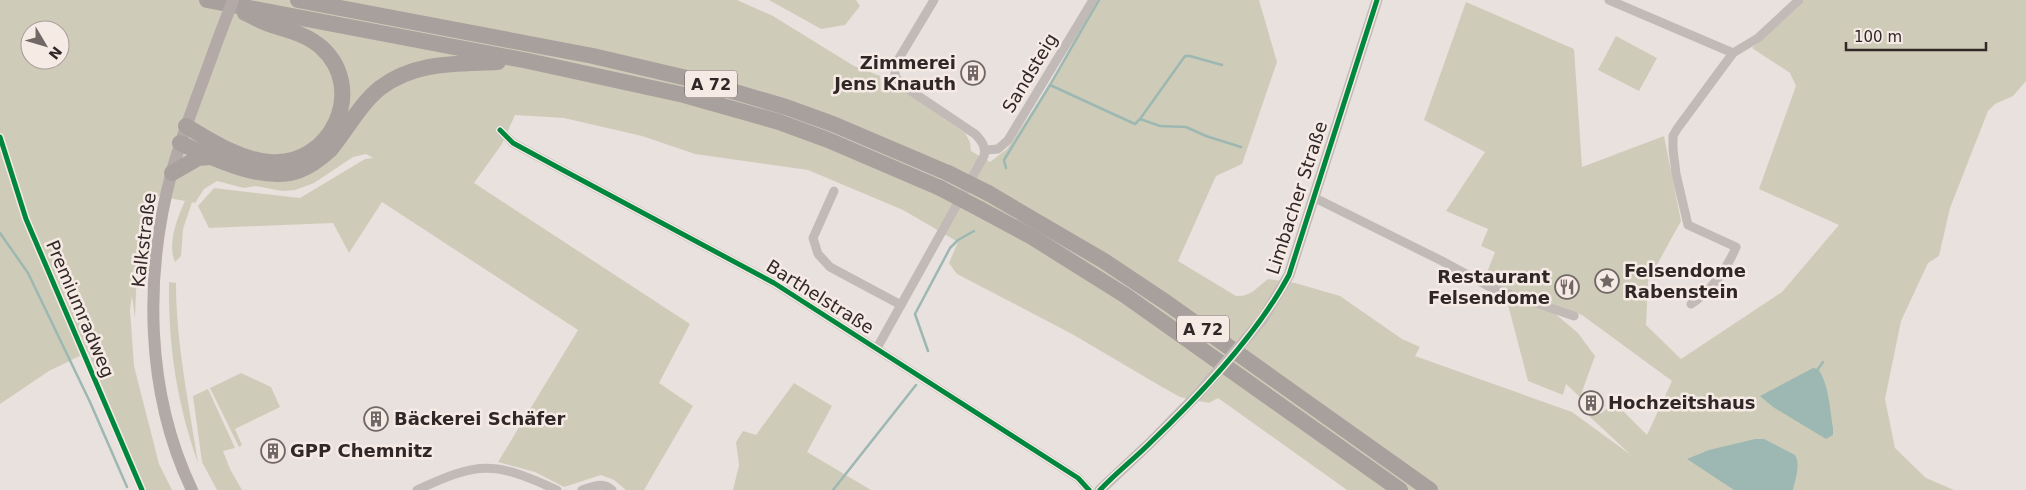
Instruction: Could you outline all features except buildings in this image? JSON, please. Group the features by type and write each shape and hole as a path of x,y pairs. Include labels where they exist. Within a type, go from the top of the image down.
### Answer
{"highway":[{"name":"A 72","path":"207,0 231,2 624,81 736,109 828,140 940,188 1032,237 1126,296 1400,490"},
{"name":"A 72","path":"298,0 593,56 691,78 758,98 833,124 948,173 988,193 1080,246 1143,287 1430,490"},
{"path":"186,126 216,144 246,157 271,163 286,162 313,151 329,135 337,121 341,104 341,81 332,60 322,48 310,39 264,22 231,2"},
{"path":"180,143 211,157 258,172 285,174 300,170 330,150 380,88 398,77 419,68 436,64 528,61"},
{"path":"172,172 198,158 211,157"}],"main road":[{"name":"Kalkstraße","path":"192,490 175,448 165,414 158,373 154,330 154,288 160,226 172,172 180,143 231,2"}],"street":[{"path":"877,348 982,162 985,150 975,134 902,85 895,76 895,65 934,0"},
{"name":"Sandsteig","path":"985,150 998,149 1008,140 1093,0"},
{"name":"Limbacher Straße","path":"1100,490 1199,393 1262,320 1289,275 1377,0"},
{"path":"1609,0 1732,53"},
{"path":"1690,304 1698,300 1729,264 1736,247 1688,225 1676,174 1673,136 1732,53 1758,38 1799,0"},
{"name":"Barthelstraße","path":"500,130 513,143 774,283 1080,479 1089,490"},
{"path":"834,191 813,238 818,254 830,267 902,305"},
{"path":"1313,197 1490,287 1574,316"},
{"path":"417,490 471,468 510,470 557,490"},
{"path":"582,490 604,485 612,490"}],"shaded area":[{"path":"0,0 737,0 773,16 854,66 880,76 881,92 894,86 901,89 965,133 970,142 971,151 990,162 1007,149 1050,85 1095,0 1259,0 1277,62 1242,164 1216,176 1178,261 1236,296 1250,293 1268,279 1295,283 1340,296 1402,339 1420,347 1415,356 1572,412 1631,455 1589,416 1602,413 1614,402 1647,435 1672,381 1582,315 1484,280 1495,252 1481,246 1488,229 1446,211 1485,152 1424,120 1466,2 1574,49 1582,167 1664,136 1681,221 1648,281 1646,325 1681,359 1782,292 1839,225 1759,189 1796,86 1790,73 1752,48 1804,0 2026,0 2026,81 2013,96 1995,104 1988,111 1950,208 1939,256 1928,263 1901,321 1885,399 1895,448 1926,478 1954,490 1347,490 1218,398 1209,403 1180,397 1072,334 957,274 949,263 958,242 903,210 808,170 695,154 642,136 564,118 515,115 502,144 474,183 690,324 659,383 693,406 644,490 626,490 614,480 601,475 564,487 535,472 498,462 578,330 382,202 349,253 333,223 209,228 198,206 214,188 300,198 365,159 373,158 366,154 353,157 314,183 295,190 282,191 256,186 244,188 217,181 204,189 195,203 192,202 183,229 181,256 175,262 172,248 173,240 176,223 185,201 147,194 141,221 144,224 136,291 135,318 132,296 130,309 134,366 159,464 172,490 145,490 88,352 49,371 0,404"},
{"path":"769,0 856,0 860,6 845,25 821,29"},
{"path":"1616,36 1657,58 1639,91 1598,70"},
{"path":"169,282 176,283 178,328 198,463 184,418 175,374 170,329"},
{"path":"1506,297 1553,312 1578,333 1595,356 1580,397 1566,384 1563,395 1528,381"},
{"path":"241,373 271,387 280,407 235,429 242,445 239,447 210,388"},
{"path":"794,383 832,406 807,452 871,490 733,490 739,465 736,442 743,431 756,435"},
{"path":"208,389 235,448 223,451 230,469 242,490 217,490 202,462 193,396"}],"water":[{"path":"1813,368 1818,369 1822,375 1828,397 1833,435 1826,439 1773,407 1760,396"},
{"path":"1755,439 1764,439 1795,455 1798,467 1793,490 1734,490 1687,459 1709,450"}],"waterway":[{"path":"1006,168 1004,160 1099,0"},
{"path":"1050,85 1135,124 1185,56 1222,65"},
{"path":"1140,119 1160,126 1186,127 1206,136 1241,147"},
{"path":"928,351 915,314 950,248 958,240 974,231"},
{"path":"0,233 28,273 90,402 127,487"},
{"path":"1818,369 1823,362"},
{"path":"833,490 916,385"}],"cycle path":[{"path":"1100,490 1208,385 1261,320 1289,275 1377,0"},
{"path":"500,130 513,143 774,283 1078,478 1089,490"},
{"name":"Premiumradweg","path":"0,137 26,219 142,490"}],"place":[{"name":"Zimmerei Jens Knauth","path":"973,73"},
{"name":"Felsendome Rabenstein","path":"1607,281"},
{"name":"Restaurant Felsendome","path":"1567,287"},
{"name":"Hochzeitshaus","path":"1591,403"},
{"name":"Bäckerei Schäfer","path":"376,419"},
{"name":"GPP Chemnitz","path":"273,451"}]}
